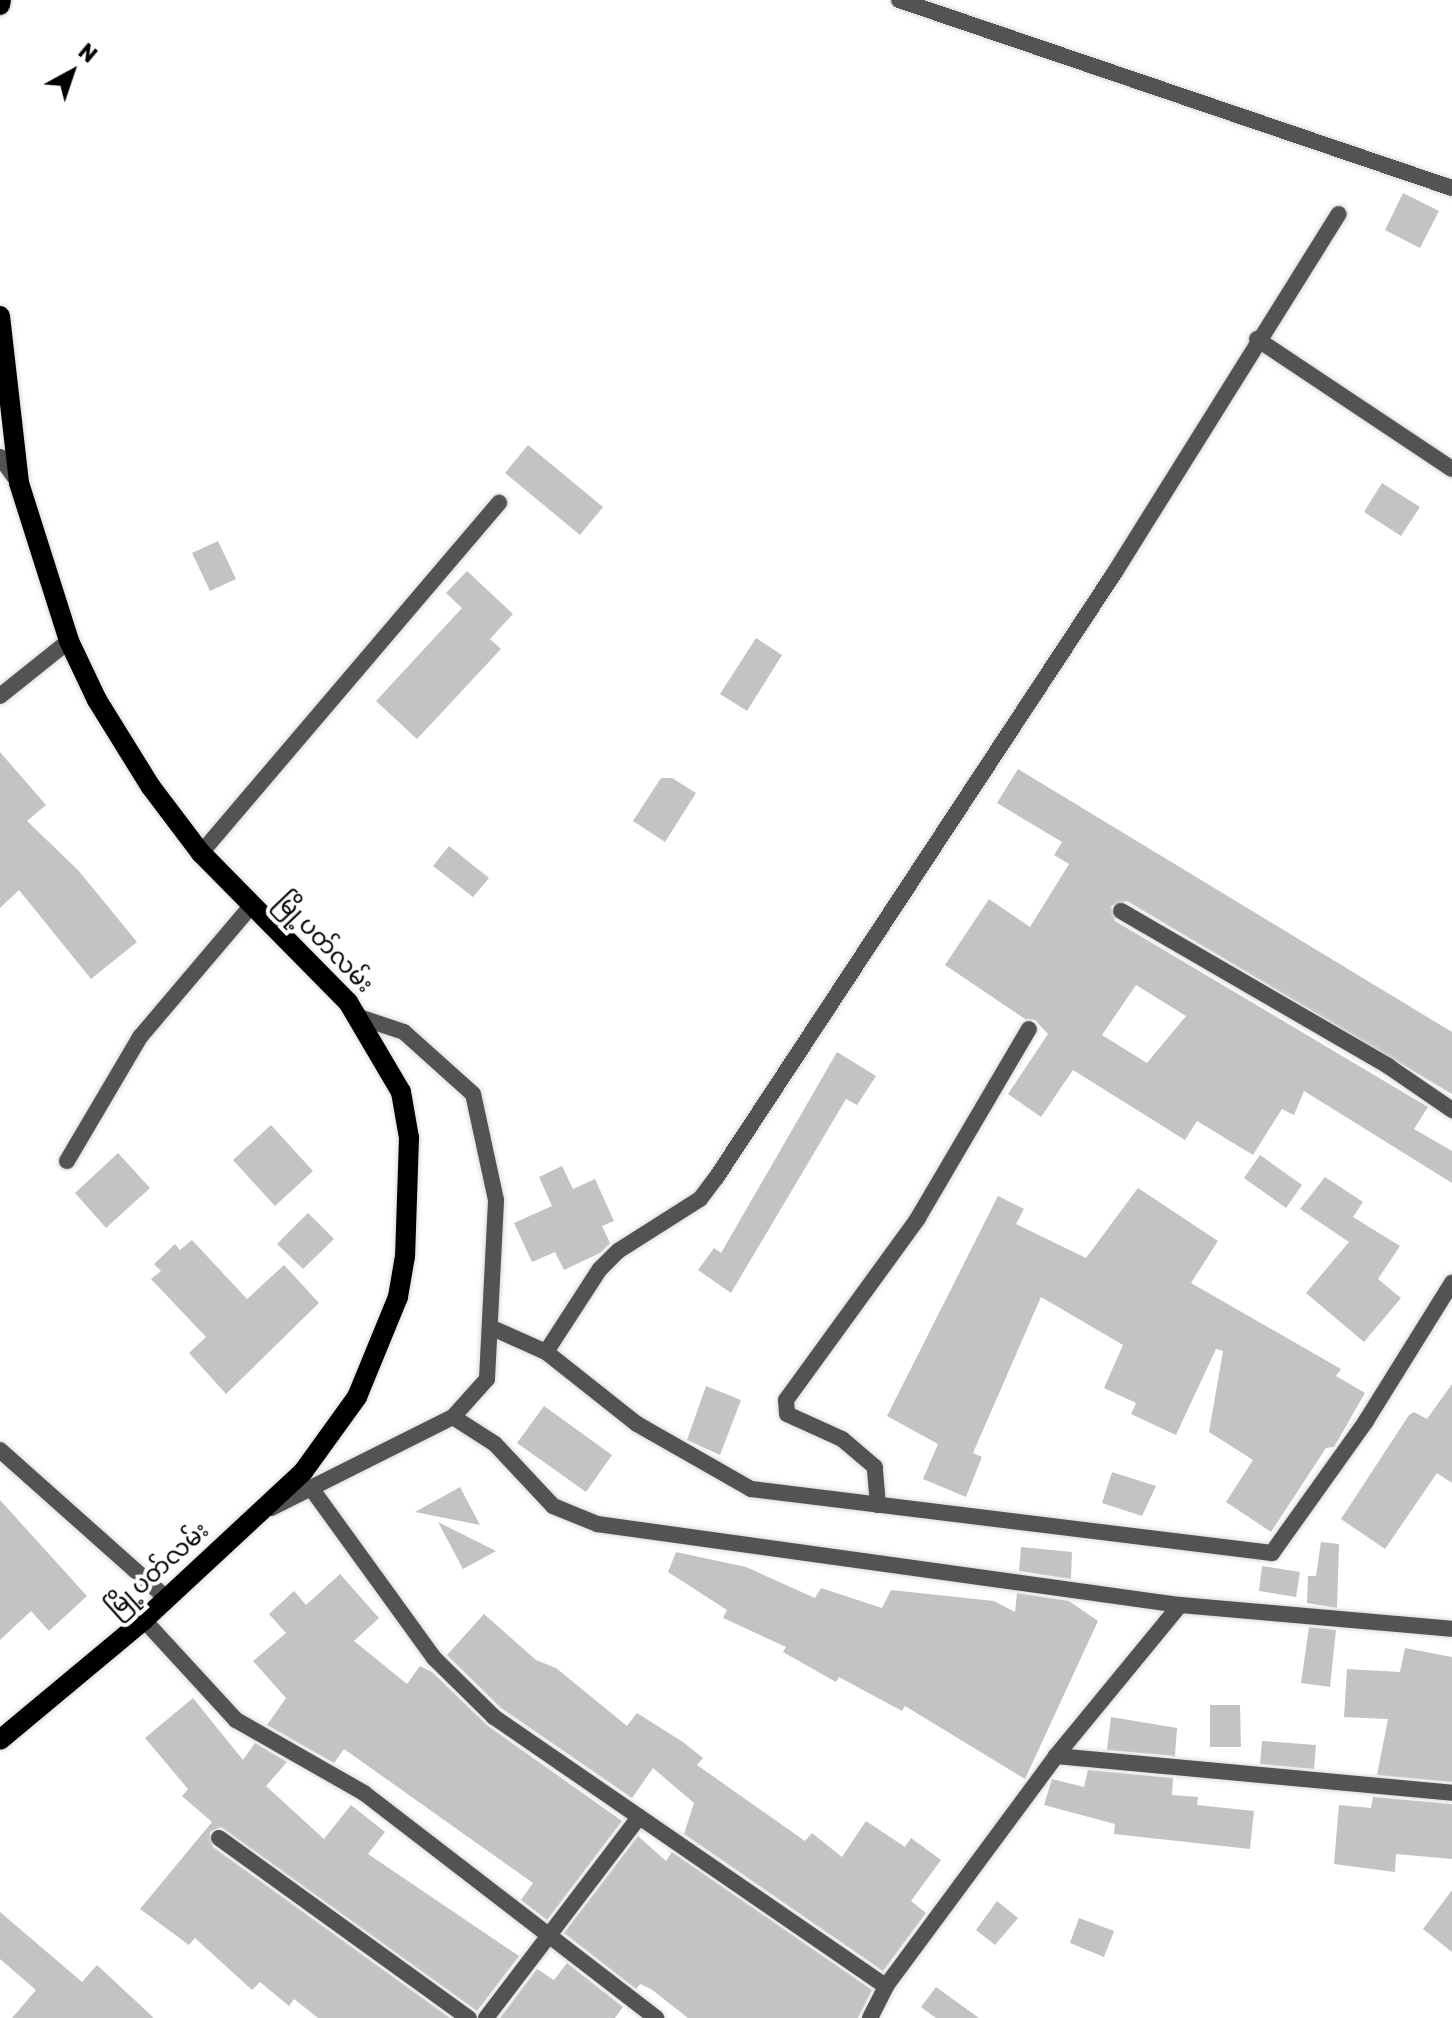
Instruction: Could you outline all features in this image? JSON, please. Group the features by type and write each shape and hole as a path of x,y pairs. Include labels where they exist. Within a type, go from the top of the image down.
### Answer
{"main road":[{"name":"မြို့ပတ်လမ်း","path":"0,316 19,483 69,641 151,787 201,853 359,1017 401,1092 409,1138 405,1256 398,1297 357,1397 303,1472 144,1620 0,1740"}],"street":[{"path":"899,0 1452,188"},
{"path":"546,1352 618,1251 700,1199 716,1178 1115,572 1257,339 1339,214"},
{"path":"1257,339 1452,469"},
{"path":"0,457 19,483"},
{"path":"201,853 499,503"},
{"path":"0,696 69,641"},
{"path":"67,1161 140,1037 252,905"},
{"path":"1121,911 1388,1066 1452,1110"},
{"path":"256,1515 453,1417 487,1379 496,1200 473,1094 404,1032 359,1017"},
{"path":"878,1505 875,1467 842,1439 787,1414 786,1400 918,1218 1029,1029"},
{"path":"490,1327 546,1352 637,1424 751,1489 1272,1553 1366,1421 1452,1283"},
{"path":"453,1417 495,1444 553,1506 597,1524 1180,1605 1452,1629"},
{"path":"0,1450 167,1599"},
{"path":"311,1488 434,1658 494,1717 886,1986"},
{"path":"870,2018 886,1986 1056,1756 1180,1605"},
{"path":"144,1620 236,1720 364,1793 656,2018"},
{"path":"1056,1756 1452,1793"},
{"path":"486,2018 639,1817"},
{"path":"219,1838 469,2018"}],"building":[{"path":"1403,193 1439,211 1420,248 1385,230"},
{"path":"528,445 603,507 580,535 505,473"},
{"path":"1382,483 1420,507 1401,536 1364,512"},
{"path":"218,541 236,579 210,591 192,553"},
{"path":"467,571 513,614 490,639 501,649 417,739 376,701 462,608 446,593"},
{"path":"756,638 782,655 747,711 720,694"},
{"path":"0,752 46,805 27,821 78,870 137,942 91,979 19,890 0,908"},
{"path":"1018,769 1452,1032 1452,1094 1127,901 1111,906 1115,921 1428,1107 1414,1129 1452,1151 1452,1183 1304,1091 1294,1115 1282,1109 1253,1155 1197,1121 1185,1140 1073,1070 1041,1117 1008,1094 1048,1034 1035,1020 1025,1019 945,965 989,899 1030,927 1069,864 1054,855 1062,842 997,803","holes":["1136,985 1186,1016 1147,1063 1102,1035"]},
{"path":"661,778 672,778 696,793 665,842 633,821"},
{"path":"449,846 489,878 473,897 433,866"},
{"path":"837,1052 876,1076 857,1105 846,1099 731,1293 698,1270 714,1248 721,1253"},
{"path":"271,1125 313,1171 275,1206 233,1160"},
{"path":"118,1153 150,1188 106,1228 75,1193"},
{"path":"1260,1155 1302,1185 1286,1208 1244,1178"},
{"path":"562,1166 573,1189 595,1179 614,1221 602,1226 610,1243 600,1253 564,1270 555,1252 532,1262 514,1223 552,1206 539,1177"},
{"path":"1325,1177 1363,1202 1353,1217 1400,1246 1378,1279 1401,1298 1364,1342 1306,1293 1349,1242 1300,1209"},
{"path":"1138,1188 1218,1241 1191,1283 1341,1369 1336,1376 1365,1393 1334,1447 1326,1448 1271,1532 1226,1502 1253,1460 1209,1432 1223,1351 1216,1349 1176,1435 1131,1414 1136,1403 1104,1388 1123,1345 1041,1297 973,1453 982,1457 966,1497 923,1479 938,1444 887,1416 998,1196 1024,1209 1016,1224 1086,1258"},
{"path":"308,1213 334,1239 303,1269 277,1244"},
{"path":"192,1240 247,1299 284,1265 319,1303 226,1394 189,1353 206,1337 151,1279 161,1271 154,1264 175,1244 180,1250"},
{"path":"1452,1384 1452,1483 1437,1473 1385,1549 1341,1519 1409,1415 1414,1412 1427,1419"},
{"path":"706,1386 741,1400 720,1455 687,1440"},
{"path":"544,1406 612,1455 586,1492 517,1443"},
{"path":"1112,1472 1156,1486 1142,1516 1102,1503"},
{"path":"460,1487 480,1525 415,1512"},
{"path":"0,1500 87,1596 49,1631 31,1611 0,1640"},
{"path":"438,1522 496,1551 463,1569"},
{"path":"1321,1542 1339,1544 1337,1608 1307,1603 1308,1576 1316,1576"},
{"path":"1021,1547 1072,1552 1071,1579 1019,1571"},
{"path":"676,1552 746,1567 815,1598 821,1588 882,1608 891,1590 994,1601 1015,1612 1017,1593 1069,1601 1098,1621 1025,1779 905,1706 902,1711 839,1677 836,1682 783,1652 786,1647 723,1618 727,1610 668,1572"},
{"path":"1262,1566 1300,1572 1296,1597 1259,1591"},
{"path":"340,1574 379,1618 354,1641 407,1684 420,1666 432,1672 488,1726 622,1821 547,1920 521,1900 533,1883 344,1749 334,1763 267,1725 286,1698 253,1661 286,1633 269,1614 294,1591 306,1605"},
{"path":"484,1614 536,1660 556,1668 627,1726 637,1713 683,1742 703,1758 697,1765 805,1841 812,1833 842,1857 866,1821 905,1847 911,1838 941,1860 911,1901 926,1913 883,1971 684,1834 694,1803 653,1768 632,1798 501,1708 447,1655"},
{"path":"1309,1627 1336,1630 1330,1687 1301,1683"},
{"path":"1405,1648 1452,1657 1452,1782 1377,1775 1388,1719 1344,1717 1347,1669 1400,1672"},
{"path":"193,1698 243,1760 255,1743 287,1762 266,1786 324,1839 351,1805 385,1832 368,1854 519,1956 477,2011 221,1827 210,1832 213,1847 450,2018 318,2018 294,1999 289,2006 260,1982 252,1990 195,1938 189,1945 140,1909 212,1822 182,1796 188,1789 145,1738"},
{"path":"1210,1705 1240,1705 1241,1747 1210,1747"},
{"path":"1111,1717 1177,1728 1175,1756 1107,1750"},
{"path":"1262,1741 1316,1745 1314,1769 1260,1764"},
{"path":"1088,1770 1173,1778 1172,1795 1198,1797 1197,1805 1254,1811 1250,1849 1114,1834 1115,1824 1044,1805 1052,1779 1084,1787"},
{"path":"1373,1797 1452,1804 1452,1859 1396,1854 1395,1872 1334,1864 1339,1805 1371,1808"},
{"path":"638,1836 666,1861 672,1852 872,1990 858,2018 688,2018 651,1989 640,1984 636,1989 564,1933"},
{"path":"1452,1890 1452,1952 1423,1929"},
{"path":"997,1901 1018,1918 995,1945 976,1930"},
{"path":"0,1912 82,1982 97,1965 154,2018 12,2018 36,1990 0,1959"},
{"path":"1079,1918 1114,1931 1104,1957 1070,1943"},
{"path":"567,1963 623,2007 615,2018 500,2018 537,1969 554,1980"},
{"path":"936,1987 979,2018 936,2018 921,2007"}]}
